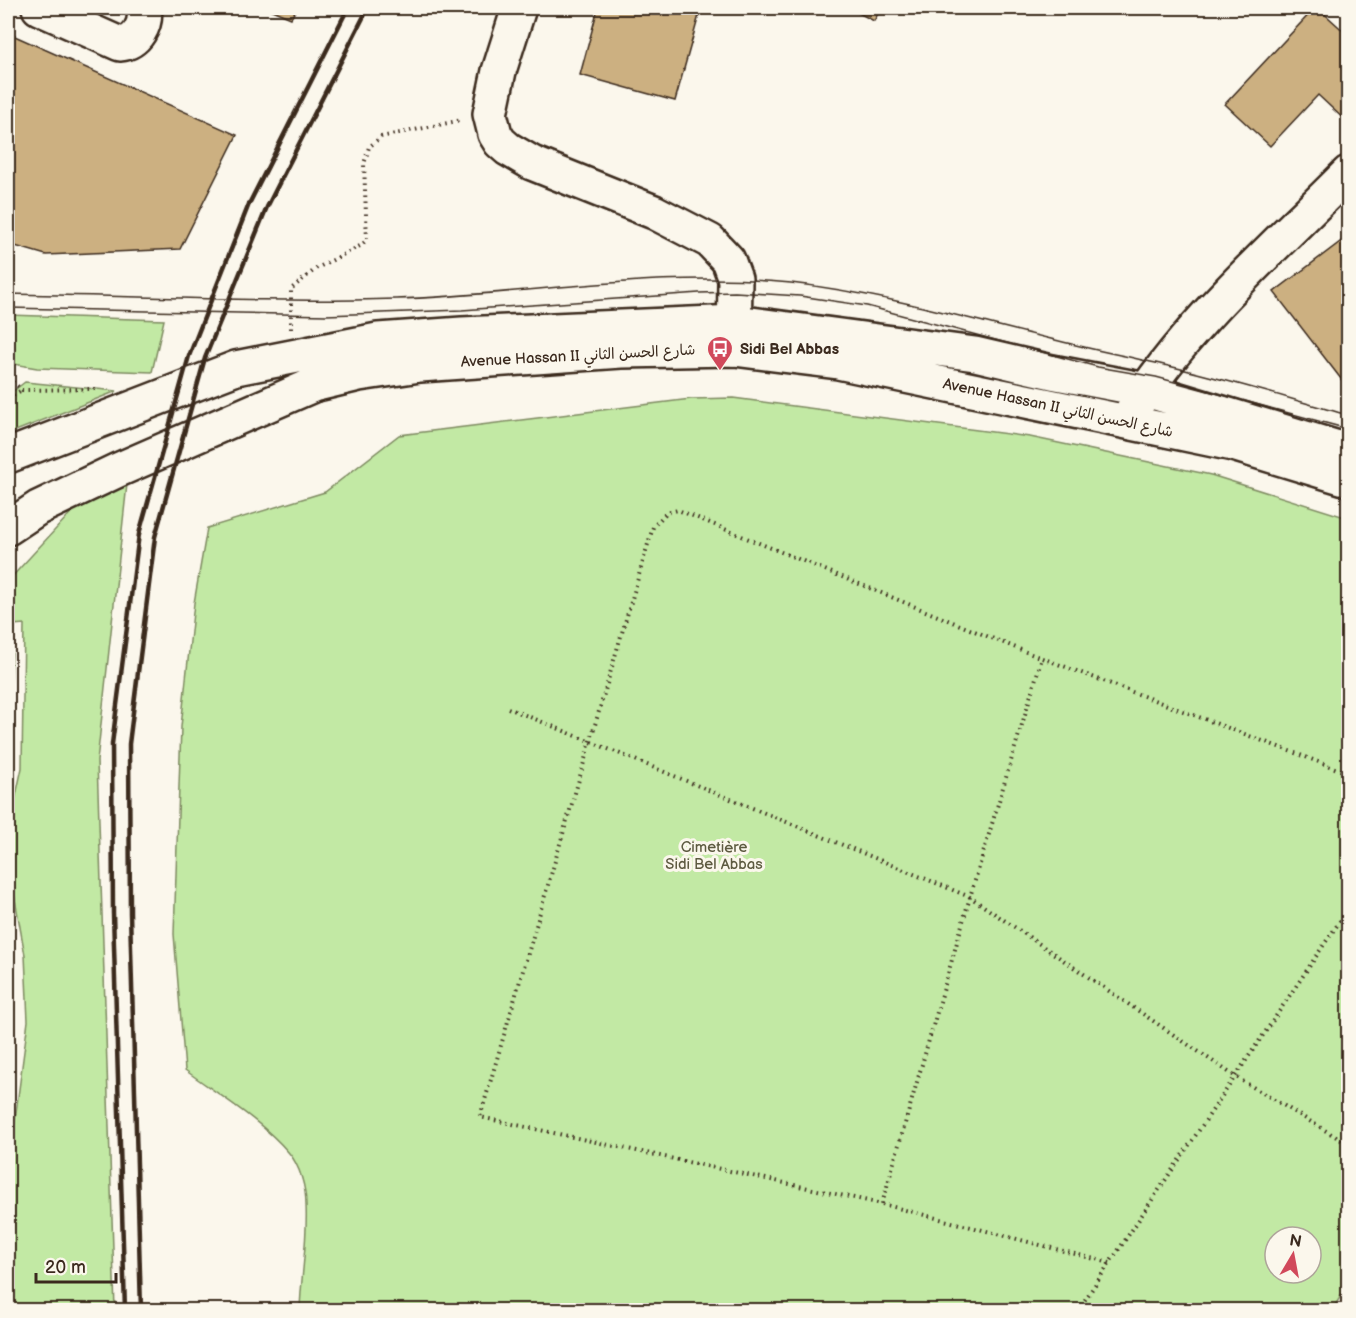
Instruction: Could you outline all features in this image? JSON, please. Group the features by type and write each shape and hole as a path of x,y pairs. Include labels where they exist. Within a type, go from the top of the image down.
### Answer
{"main road":[{"path":"39,8 120,44 128,44 136,38 145,14 144,8"},
{"path":"519,8 496,82 489,114 495,134 508,150 532,163 654,212 710,242 728,260 733,269 735,336"},
{"path":"1126,422 1146,390 1218,302 1348,173"},
{"name":"Avenue Hassan II شارع الحسن الثاني","path":"8,456 236,368 378,340 474,333 735,336 975,354 1146,390 1348,451"},
{"name":"Avenue Hassan II شارع الحسن الثاني","path":"8,528 38,508 313,385 358,374 420,365 621,351 735,336 838,362 1233,444 1348,479"}],"path":[{"path":"291,332 291,289 317,268 360,246 366,240 364,164 369,147 381,137 489,114"},
{"path":"8,378 22,390"},
{"path":"8,398 22,390 101,389"},
{"path":"1110,1263 882,1204 480,1117 653,527 666,513 678,510 1042,658 1348,773"},
{"path":"882,1204 970,897 1042,658"},
{"path":"508,708 970,897 1236,1077 1348,1144"},
{"path":"1078,1311 1348,909"}],"green space":[{"path":"8,315 164,320 152,372 37,368 8,363"},
{"path":"25,382 117,391 8,434 8,395"},
{"name":"Cimetière Sidi Bel Abbas","path":"733,398 1030,437 1211,475 1348,518 1348,1285 1332,1310 300,1310 306,1218 305,1192 296,1164 289,1153 266,1130 185,1070 174,934 181,727 194,603 207,528 325,492 399,435 691,399"},
{"path":"127,484 97,761 115,1310 11,1310 8,1276 8,1173 28,1021 25,955 11,877 10,851 10,823 22,768 24,624 13,625 8,731 8,581 77,506"}],"building":[{"path":"267,8 297,8 291,18"},
{"path":"598,8 701,8 675,101 580,75"},
{"path":"849,8 881,8 874,21"},
{"path":"1315,8 1318,8 1348,35 1348,123 1318,95 1270,146 1225,104"},
{"path":"8,33 237,135 180,249 46,255 8,244"},
{"path":"1348,236 1348,388 1274,292"}],"tram line":[{"path":"8,294 348,300 445,297 594,284 692,279 791,283 857,293 922,307 1210,376 1348,415"},
{"path":"8,308 326,315 462,310 699,293 735,292 800,296 867,306 1098,367 1156,377 1348,429"}],"railway":[{"path":"125,1310 113,913 112,744 139,534 189,356 249,204 348,8"},
{"path":"141,1310 130,913 129,744 155,537 205,358 267,207 368,8"}],"place":[{"name":"Sidi Bel Abbas","path":"720,372"}]}
